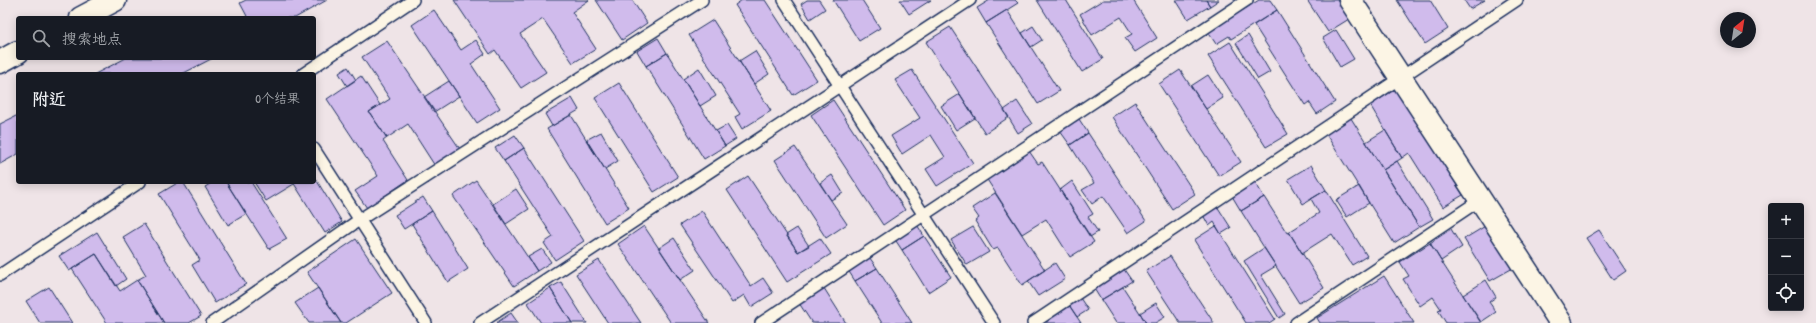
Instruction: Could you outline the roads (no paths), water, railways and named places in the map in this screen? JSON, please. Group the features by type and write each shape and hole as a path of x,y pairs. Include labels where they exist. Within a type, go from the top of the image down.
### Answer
{"street":[{"path":"85,16 115,0"},
{"path":"1350,0 1560,323"},
{"path":"0,62 16,53"}],"lane":[{"path":"305,72 413,0"},
{"path":"212,323 360,220 702,0"},
{"path":"784,0 994,323"},
{"path":"480,323 970,0"},
{"path":"761,323 1247,0"},
{"path":"1034,323 1517,0"},
{"path":"316,152 426,323"},
{"path":"0,275 137,184"},
{"path":"1296,323 1480,200"}]}
